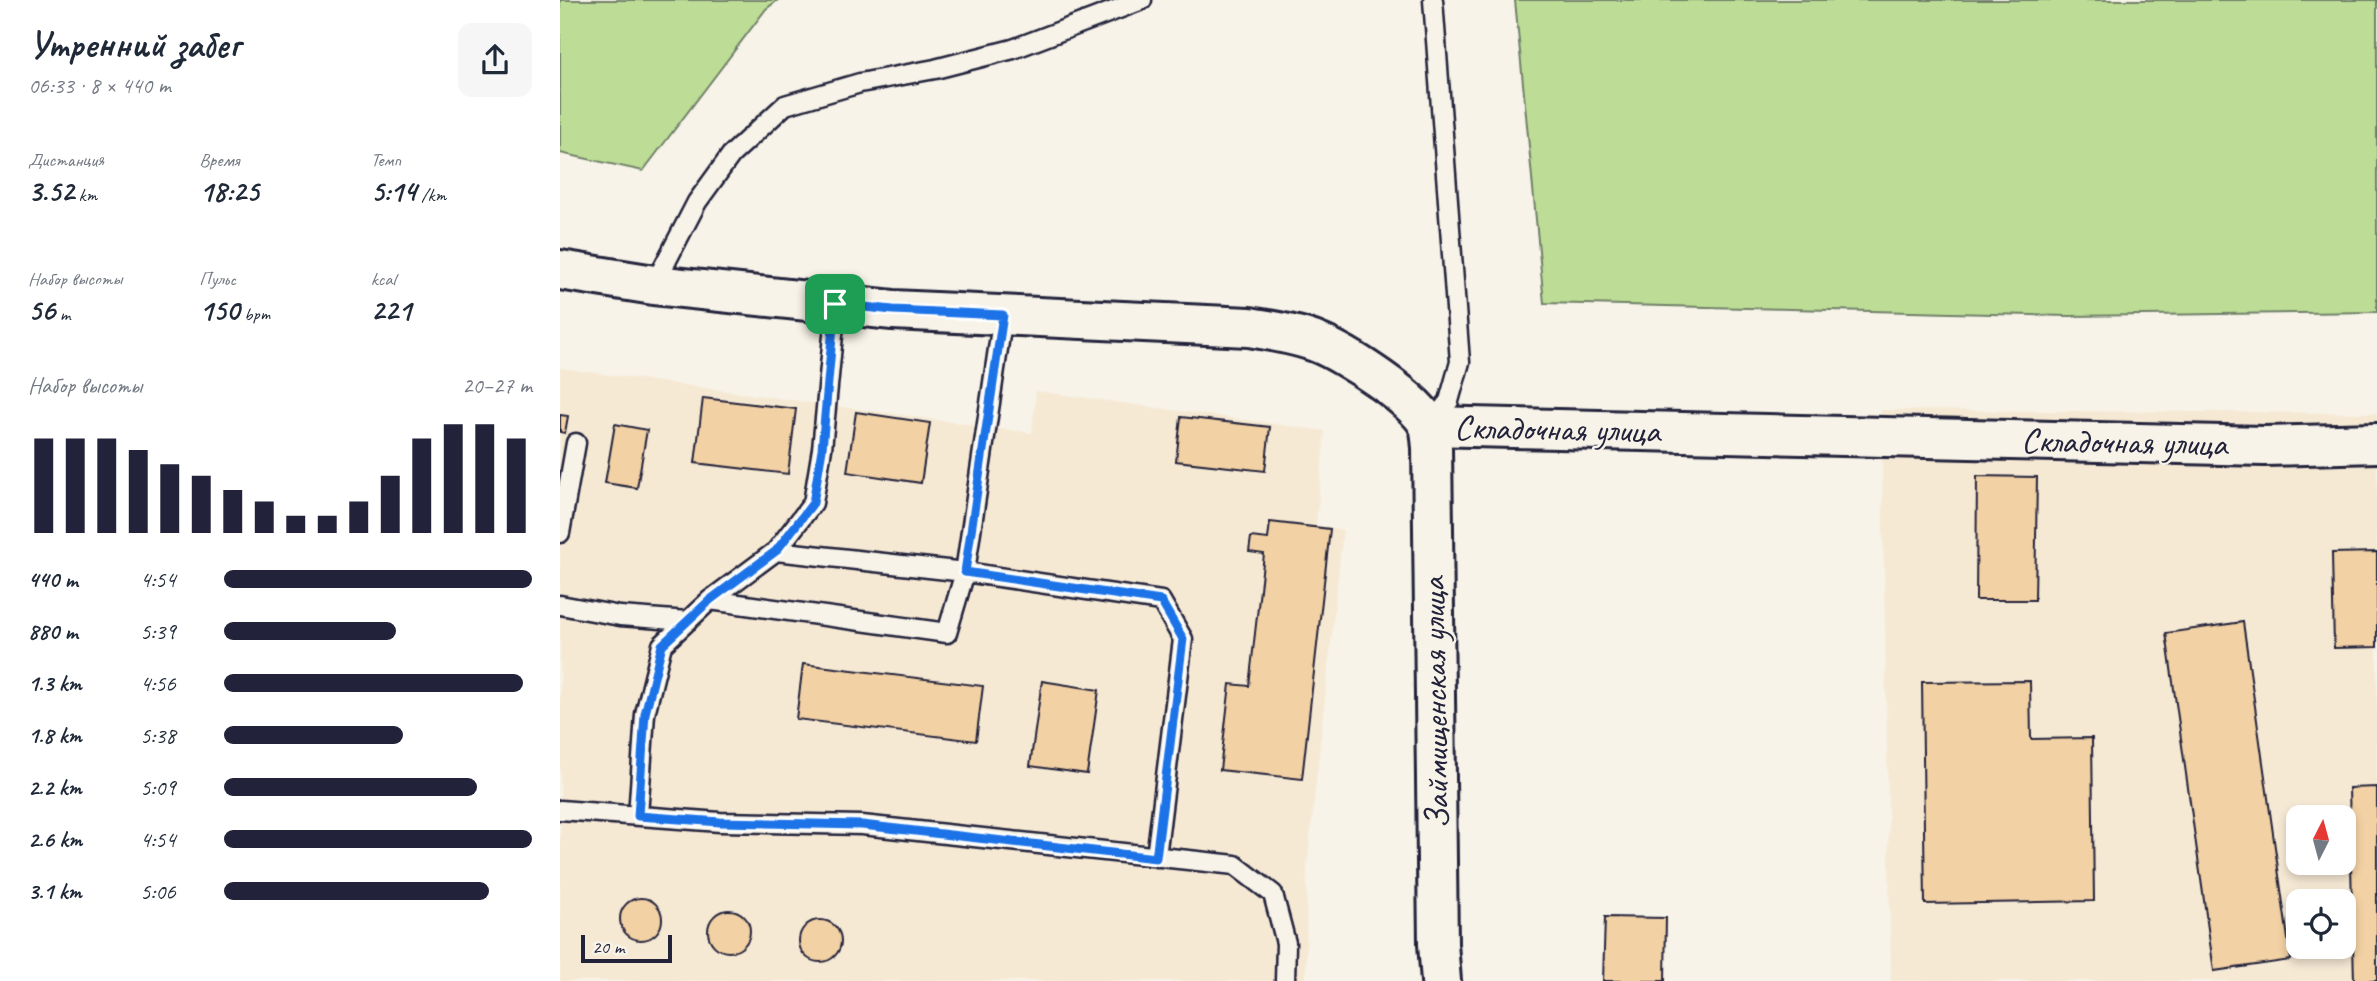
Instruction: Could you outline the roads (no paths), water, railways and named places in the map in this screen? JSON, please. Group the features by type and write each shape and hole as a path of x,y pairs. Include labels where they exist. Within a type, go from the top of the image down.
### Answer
{"main road":[{"name":"Складочная улица","path":"560,270 654,285 893,310 1249,327 1319,343 1371,374 1411,404 1429,426 2250,446 2377,443"},
{"name":"Займищенская улица","path":"1429,426 1432,447 1438,944 1441,981"}],"lane":[{"path":"654,285 704,193 731,155 785,105 860,83 935,69 1013,49 1142,0"},
{"path":"1429,426 1449,401 1460,362 1433,0"},
{"path":"638,816 645,714 662,645 710,600 776,551 813,503 822,449 835,304"},
{"path":"710,600 947,633 965,572 1003,315"},
{"path":"560,533 576,443"},
{"path":"776,551 965,572 1161,601 1183,639 1156,858"},
{"path":"560,604 620,616 688,621"},
{"path":"560,810 720,822 862,825 1235,865 1273,894 1286,943 1285,981"}]}
